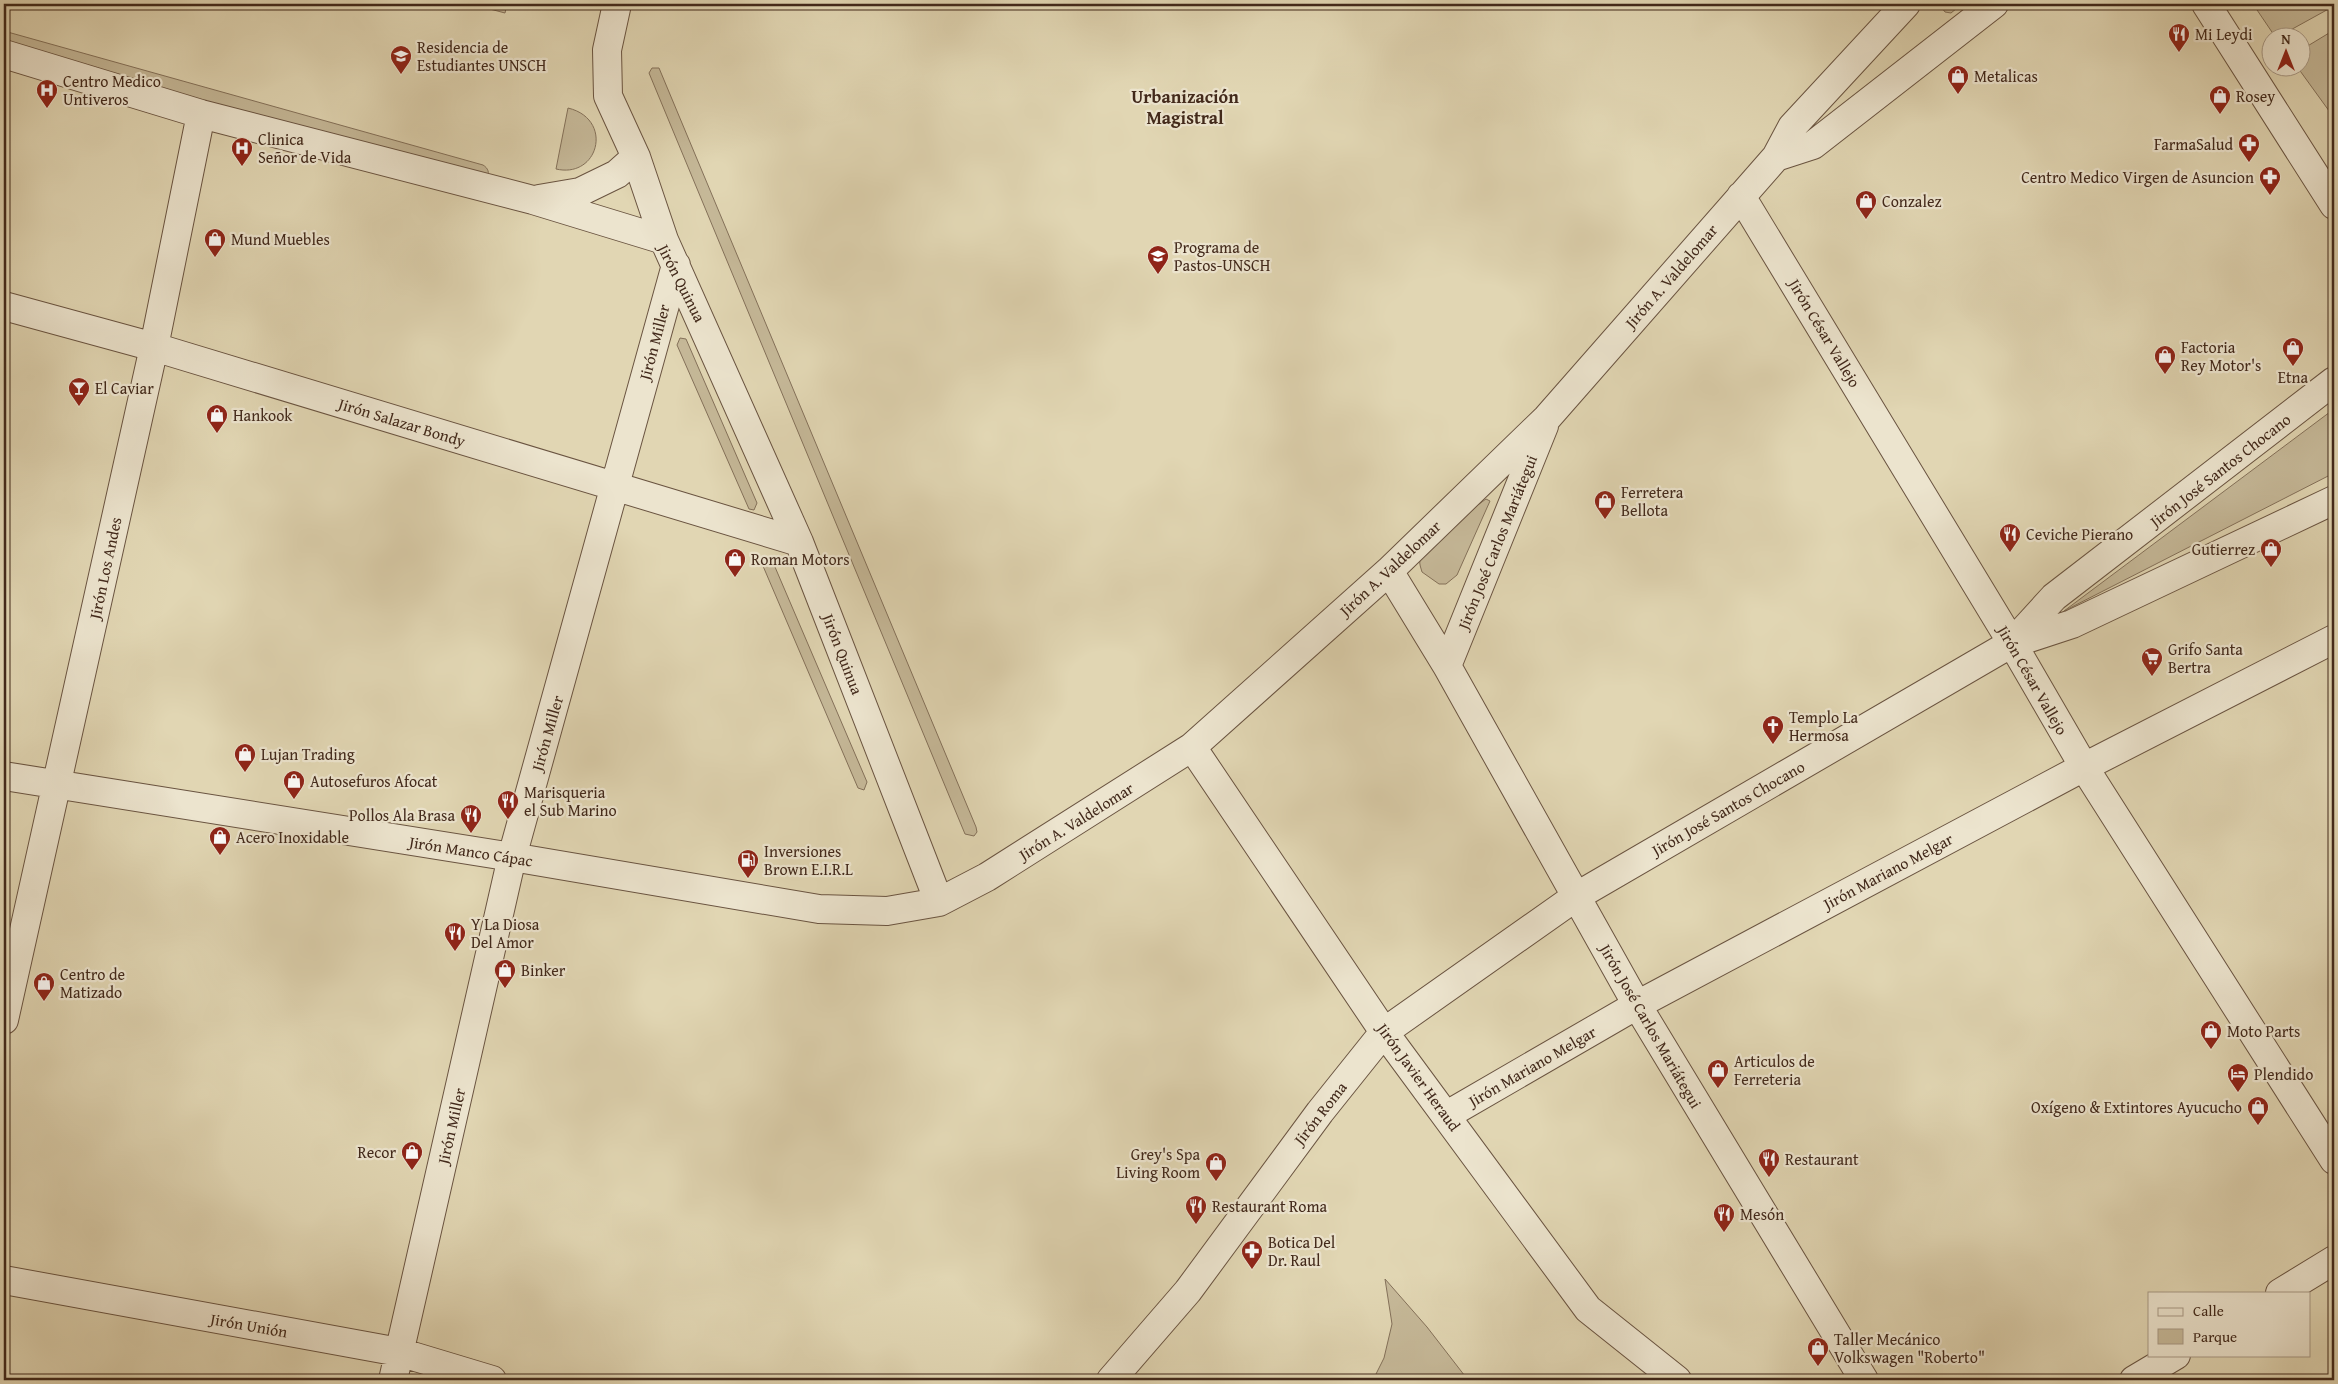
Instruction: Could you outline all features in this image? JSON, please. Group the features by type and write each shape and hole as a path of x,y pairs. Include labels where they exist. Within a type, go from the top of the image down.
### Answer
{"street":[{"path":"617,4 607,50 608,96 636,157 664,240"},
{"name":"Jirón A. Valdelomar","path":"939,902 987,877 1192,747 1389,571 1547,418 1776,157 1792,127 1906,4"},
{"path":"1776,157 1813,145 1994,4"},
{"path":"2206,4 2334,205"},
{"name":"Jirón Quinua","path":"4,54 201,114 533,200 664,240 799,542 939,902"},
{"name":"Jirón Los Andes","path":"4,1020 154,347 201,114"},
{"path":"533,200 580,192 617,174 636,157"},
{"name":"Jirón César Vallejo","path":"1741,196 2012,643 2084,767 2334,1160"},
{"name":"Jirón Miller","path":"393,1380 512,857 676,265"},
{"name":"Jirón Salazar Bondy","path":"4,306 154,347 799,542"},
{"name":"Jirón José Santos Chocano","path":"1577,896 2012,643 2054,597 2334,381"},
{"name":"Jirón José Carlos Mariátegui","path":"1447,666 1547,418"},
{"path":"2012,643 2072,624 2334,500"},
{"name":"Jirón José Carlos Mariátegui","path":"1389,571 1447,666 1637,1005 1864,1380"},
{"name":"Jirón Mariano Melgar","path":"1447,1115 1637,1005 2084,767 2334,639"},
{"name":"Jirón Javier Heraud","path":"1192,747 1384,1032 1447,1115 1588,1309 1676,1380"},
{"name":"Jirón Manco Cápac","path":"4,776 512,857 820,909 887,911 939,902"},
{"name":"Jirón Roma","path":"1110,1380 1188,1290 1320,1112 1384,1032 1577,896"},
{"path":"2282,1292 2334,1260"},
{"name":"Jirón Unión","path":"4,1280 399,1352 492,1380"},
{"path":"2134,1380 2174,1356"}],"green space":[{"path":"471,4 507,4 505,13"},
{"path":"1939,4 1962,4 1951,13 1945,12"},
{"path":"2253,4 2334,4 2334,6 2294,28 2269,28"},
{"path":"2334,30 2334,113 2332,115 2305,78 2310,78 2310,45"},
{"path":"4,31 483,165 488,171 488,176 487,178 4,47"},
{"path":"652,68 659,68 976,827 977,832 974,836 965,834 649,73"},
{"path":"568,108 582,114 592,124 596,135 595,146 591,157 582,165 571,170 556,169"},
{"path":"680,338 686,339 757,503 754,510 749,509 677,345"},
{"path":"2334,409 2334,473 2064,611"},
{"path":"1486,499 1490,501 1457,575 1446,584 1439,584 1422,572 1420,560 1423,553 1449,528"},
{"path":"768,559 772,560 867,782 864,790 858,788 763,566 763,562"},
{"path":"1385,1279 1427,1327 1468,1380 1373,1380 1384,1358 1392,1324"}],"place":[{"name":"Mi Leydi","path":"2179,53"},
{"name":"Residencia de Estudiantes UNSCH","path":"401,75"},
{"name":"Metalicas","path":"1958,95"},
{"name":"Centro Medico Untiveros","path":"47,109"},
{"name":"Rosey","path":"2220,115"},
{"name":"FarmaSalud","path":"2249,163"},
{"name":"Clinica Señor de Vida","path":"242,167"},
{"name":"Centro Medico Virgen de Asuncion","path":"2270,196"},
{"name":"Conzalez","path":"1866,220"},
{"name":"Mund Muebles","path":"215,258"},
{"name":"Programa de Pastos-UNSCH","path":"1158,275"},
{"name":"Etna","path":"2293,367"},
{"name":"Factoria Rey Motor's","path":"2165,375"},
{"name":"El Caviar","path":"79,407"},
{"name":"Hankook","path":"217,434"},
{"name":"Ferretera Bellota","path":"1605,520"},
{"name":"Ceviche Pierano","path":"2010,553"},
{"name":"Gutierrez","path":"2271,568"},
{"name":"Roman Motors","path":"735,578"},
{"name":"Grifo Santa Bertra","path":"2152,677"},
{"name":"Templo La Hermosa","path":"1773,745"},
{"name":"Lujan Trading","path":"245,773"},
{"name":"Autosefuros Afocat","path":"294,800"},
{"name":"Marisqueria el Sub Marino","path":"508,820"},
{"name":"Pollos Ala Brasa","path":"471,834"},
{"name":"Acero Inoxidable","path":"220,856"},
{"name":"Inversiones Brown E.I.R.L","path":"748,879"},
{"name":"Y La Diosa Del Amor","path":"455,952"},
{"name":"Binker","path":"505,989"},
{"name":"Centro de Matizado","path":"44,1002"},
{"name":"Moto Parts","path":"2211,1050"},
{"name":"Articulos de Ferreteria","path":"1718,1089"},
{"name":"Plendido","path":"2238,1093"},
{"name":"Oxígeno & Extintores Ayucucho","path":"2258,1126"},
{"name":"Recor","path":"412,1171"},
{"name":"Restaurant","path":"1769,1178"},
{"name":"Grey's Spa Living Room","path":"1216,1182"},
{"name":"Restaurant Roma","path":"1196,1225"},
{"name":"Mesón","path":"1724,1233"},
{"name":"Botica Del Dr. Raul","path":"1252,1270"},
{"name":"Taller Mecánico Volkswagen \"Roberto\"","path":"1818,1367"}],"district":[{"name":"Urbanización Magistral","path":"1185,106"}]}
